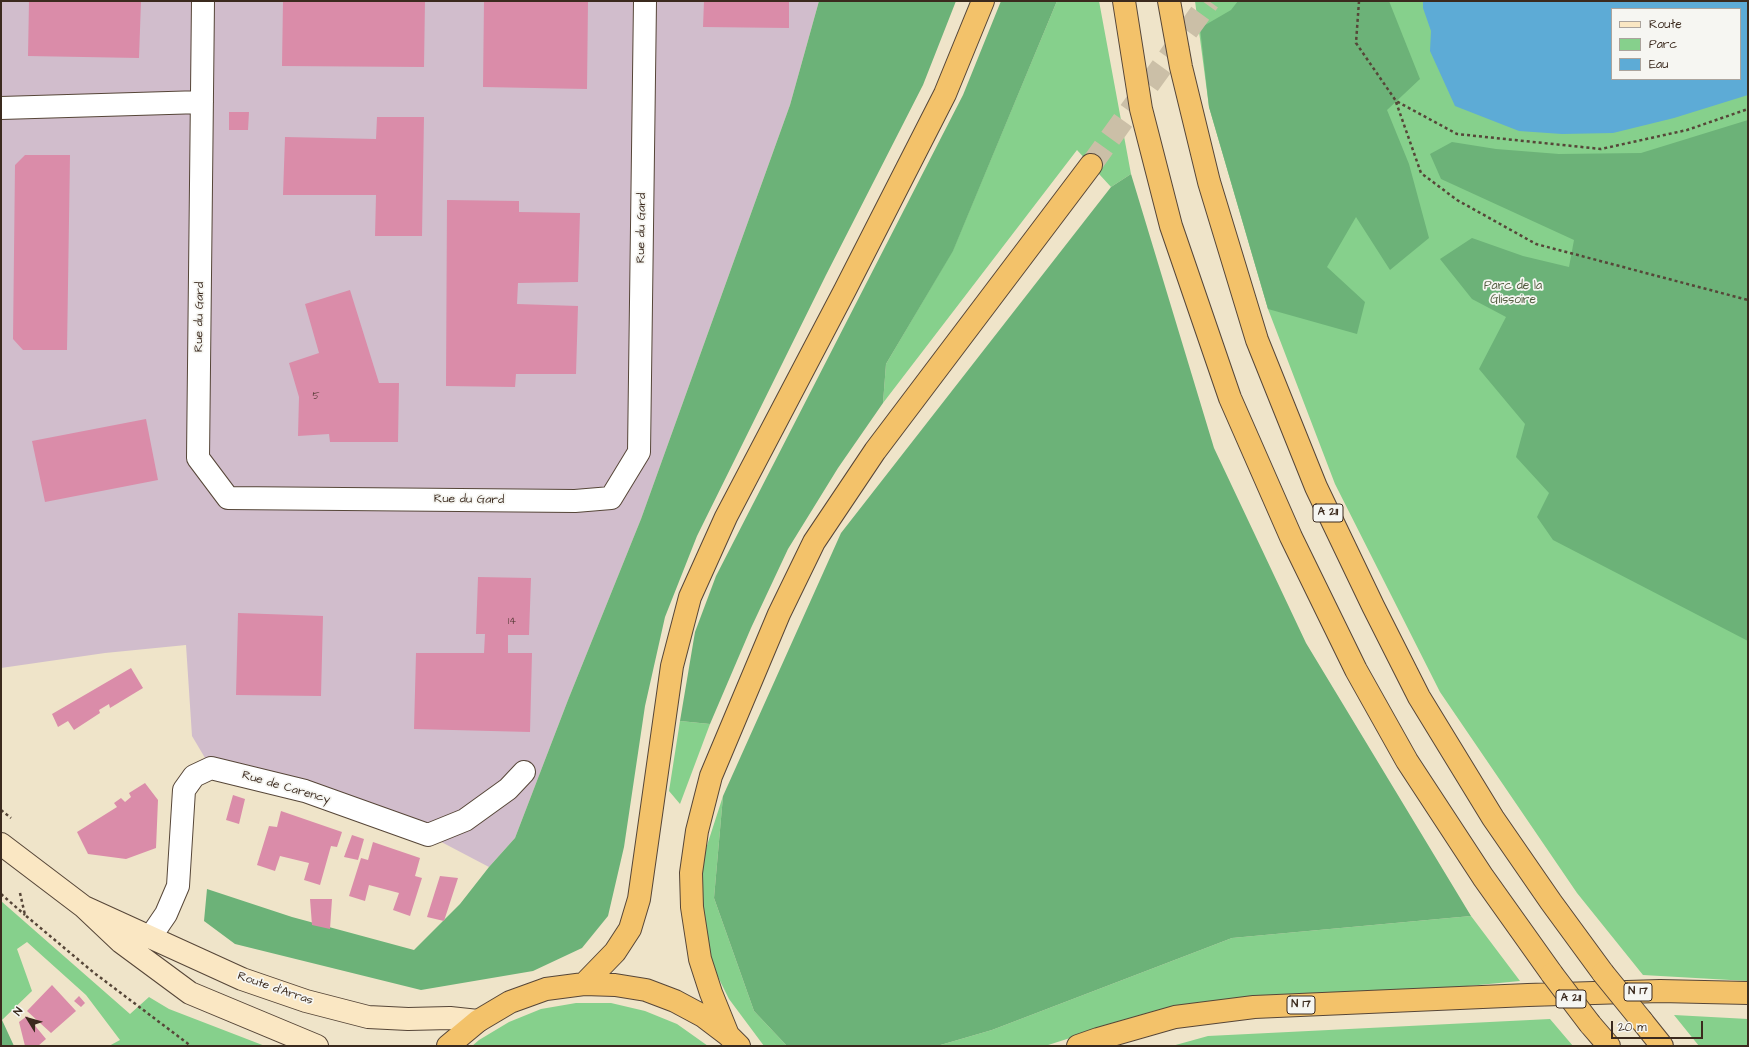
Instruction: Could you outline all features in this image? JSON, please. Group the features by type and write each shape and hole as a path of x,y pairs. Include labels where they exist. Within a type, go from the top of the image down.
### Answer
{"highway":[{"path":"584,984 615,952 630,929 640,899 672,666 690,597 726,517 845,290 945,94 983,1"},
{"name":"A 211","path":"1124,1 1141,108 1171,226 1230,398 1288,530 1356,670 1407,761 1483,876 1552,974 1590,1024 1609,1046"},
{"name":"A 211","path":"1169,1 1181,67 1211,189 1257,340 1316,487 1373,606 1419,697 1494,818 1551,902 1603,973 1662,1046"},
{"path":"733,1040 711,993 700,959 692,907 691,872 697,831 711,776 773,628 814,542 875,451 1091,165"},
{"path":"448,1046 478,1021 510,1002 546,989 584,984 615,985 646,990 668,998 703,1016 733,1040"},
{"name":"N 17","path":"1078,1046 1175,1017 1254,1007 1644,992 1748,993"}],"main road":[{"name":"Route d'Arras","path":"5,847 84,907 121,942 190,993 316,1046"},
{"name":"Route d'Arras","path":"84,907 151,936 242,979 306,1001 368,1017 408,1019 450,1018 478,1021"}],"street":[{"name":"Rue du Gard","path":"203,1 198,458 228,498 575,502 611,498 639,452 645,1"},
{"path":"1,108 202,102"},
{"name":"Rue de Carency","path":"151,936 166,914 178,886 184,790 194,776 211,768 305,791 428,835 465,820 508,790 524,772"}],"path":[{"path":"1359,1 1356,43 1396,101 1421,173 1457,200 1536,244 1748,300"},
{"path":"1396,101 1457,134 1601,149 1687,130 1748,109"},
{"path":"5,847 25,915"},
{"path":"1,894 93,972 191,1046"}],"shaded area":[{"path":"1,1 819,1 790,105 641,519 568,700 515,838 489,867 428,835 211,768 192,736 186,645 105,653 1,668"}],"green space":[{"path":"819,1 956,1 923,85 826,275 697,536 665,617 645,706 624,847 608,916 582,948 533,971 421,990 235,944 204,921 207,889 292,917 414,950 460,904 489,867 515,838 568,700 641,519 790,105"},
{"path":"1001,1 1057,1 953,251 886,364 883,403 838,468 788,549 751,628 710,724 680,721 695,632 716,576 963,95"},
{"path":"1057,1 1099,1 1131,174 1111,187 1077,150 883,403 886,364 953,250"},
{"name":"Parc de la Glissoire","path":"1195,1 1748,1 1748,981 1643,975 1577,893 1440,692 1335,484 1268,309 1209,107"},
{"path":"1238,1 1389,1 1420,79 1387,110 1409,164 1429,238 1390,270 1356,217 1327,267 1365,302 1357,334 1268,309 1209,107 1200,28 1231,10"},
{"path":"1748,120 1748,641 1553,540 1537,517 1549,493 1516,457 1525,424 1479,369 1506,317 1472,299 1440,259 1472,238 1523,256 1569,267 1574,240 1441,179 1430,154 1452,142 1496,149 1559,154 1641,153"},
{"path":"1131,174 1214,448 1306,643 1471,916 1232,938 992,1030 937,1046 787,1046 754,1011 714,898 723,796 841,533 1111,187"},
{"path":"680,721 710,724 680,804 669,791"},
{"path":"723,796 714,898 754,1011 787,1046 764,1046 729,999 707,955 701,910 702,861"},
{"path":"1,901 130,1014 149,997 169,1009 265,1046 109,1046 120,1040 86,995 27,942 17,949 32,991 2,1020"},
{"path":"1471,916 1520,981 1416,991 1092,1031 1045,1046 937,1046 992,1030 1232,938"},
{"path":"576,1003 611,1003 645,1011 677,1024 708,1046 472,1046 479,1040 509,1022 541,1009"},
{"path":"1,1011 2,1020 14,1046 1,1046"},
{"path":"1674,1015 1748,1019 1748,1046 1699,1046"},
{"path":"1550,1019 1573,1046 1172,1046 1208,1036"}],"water":[{"path":"1423,1 1748,1 1748,95 1674,118 1613,133 1562,134 1519,131 1455,106 1430,51 1431,31 1423,8"}],"building":[{"path":"29,1 141,1 139,58 28,56"},
{"path":"283,1 425,1 424,67 282,66"},
{"path":"484,1 588,1 587,89 483,87"},
{"path":"704,1 789,1 789,28 703,27"},
{"path":"229,112 249,112 248,130 229,130"},
{"path":"377,117 424,117 422,236 375,236 376,195 283,195 285,137 376,139"},
{"path":"25,155 70,155 67,350 23,350 13,339 15,165"},
{"path":"447,200 519,201 519,212 580,213 578,282 518,283 517,304 578,306 576,374 516,374 515,387 446,386"},
{"path":"350,290 379,383 399,383 398,442 330,442 329,434 298,436 299,397 289,363 319,353 305,304"},
{"path":"146,419 158,480 45,502 32,441"},
{"path":"478,577 531,578 529,635 508,635 508,653 532,653 530,732 414,729 416,653 484,653 485,634 476,634"},
{"path":"238,613 323,616 321,696 236,695"},
{"path":"131,668 143,688 110,708 109,704 99,710 100,713 74,730 68,721 58,727 52,714"},
{"path":"145,783 158,800 156,848 126,859 88,854 77,832 117,807 114,803 121,798 125,802 131,797 129,793"},
{"path":"233,795 245,799 239,824 226,820"},
{"path":"281,811 342,832 337,847 331,846 320,885 304,880 309,863 280,856 275,871 257,865 269,826 277,827"},
{"path":"352,835 364,839 358,860 344,857"},
{"path":"373,842 420,858 415,876 422,878 410,916 393,910 399,893 369,885 365,901 349,896 361,858 368,860"},
{"path":"440,876 458,878 444,921 427,917"},
{"path":"310,899 332,899 330,929 312,925"},
{"path":"52,985 76,1011 51,1033 27,1011"},
{"path":"79,996 85,1003 81,1007 74,1001"},
{"path":"27,1016 46,1039 38,1046 25,1046 19,1022"}],"tunnel":[{"path":"1091,165 1209,1"}]}
